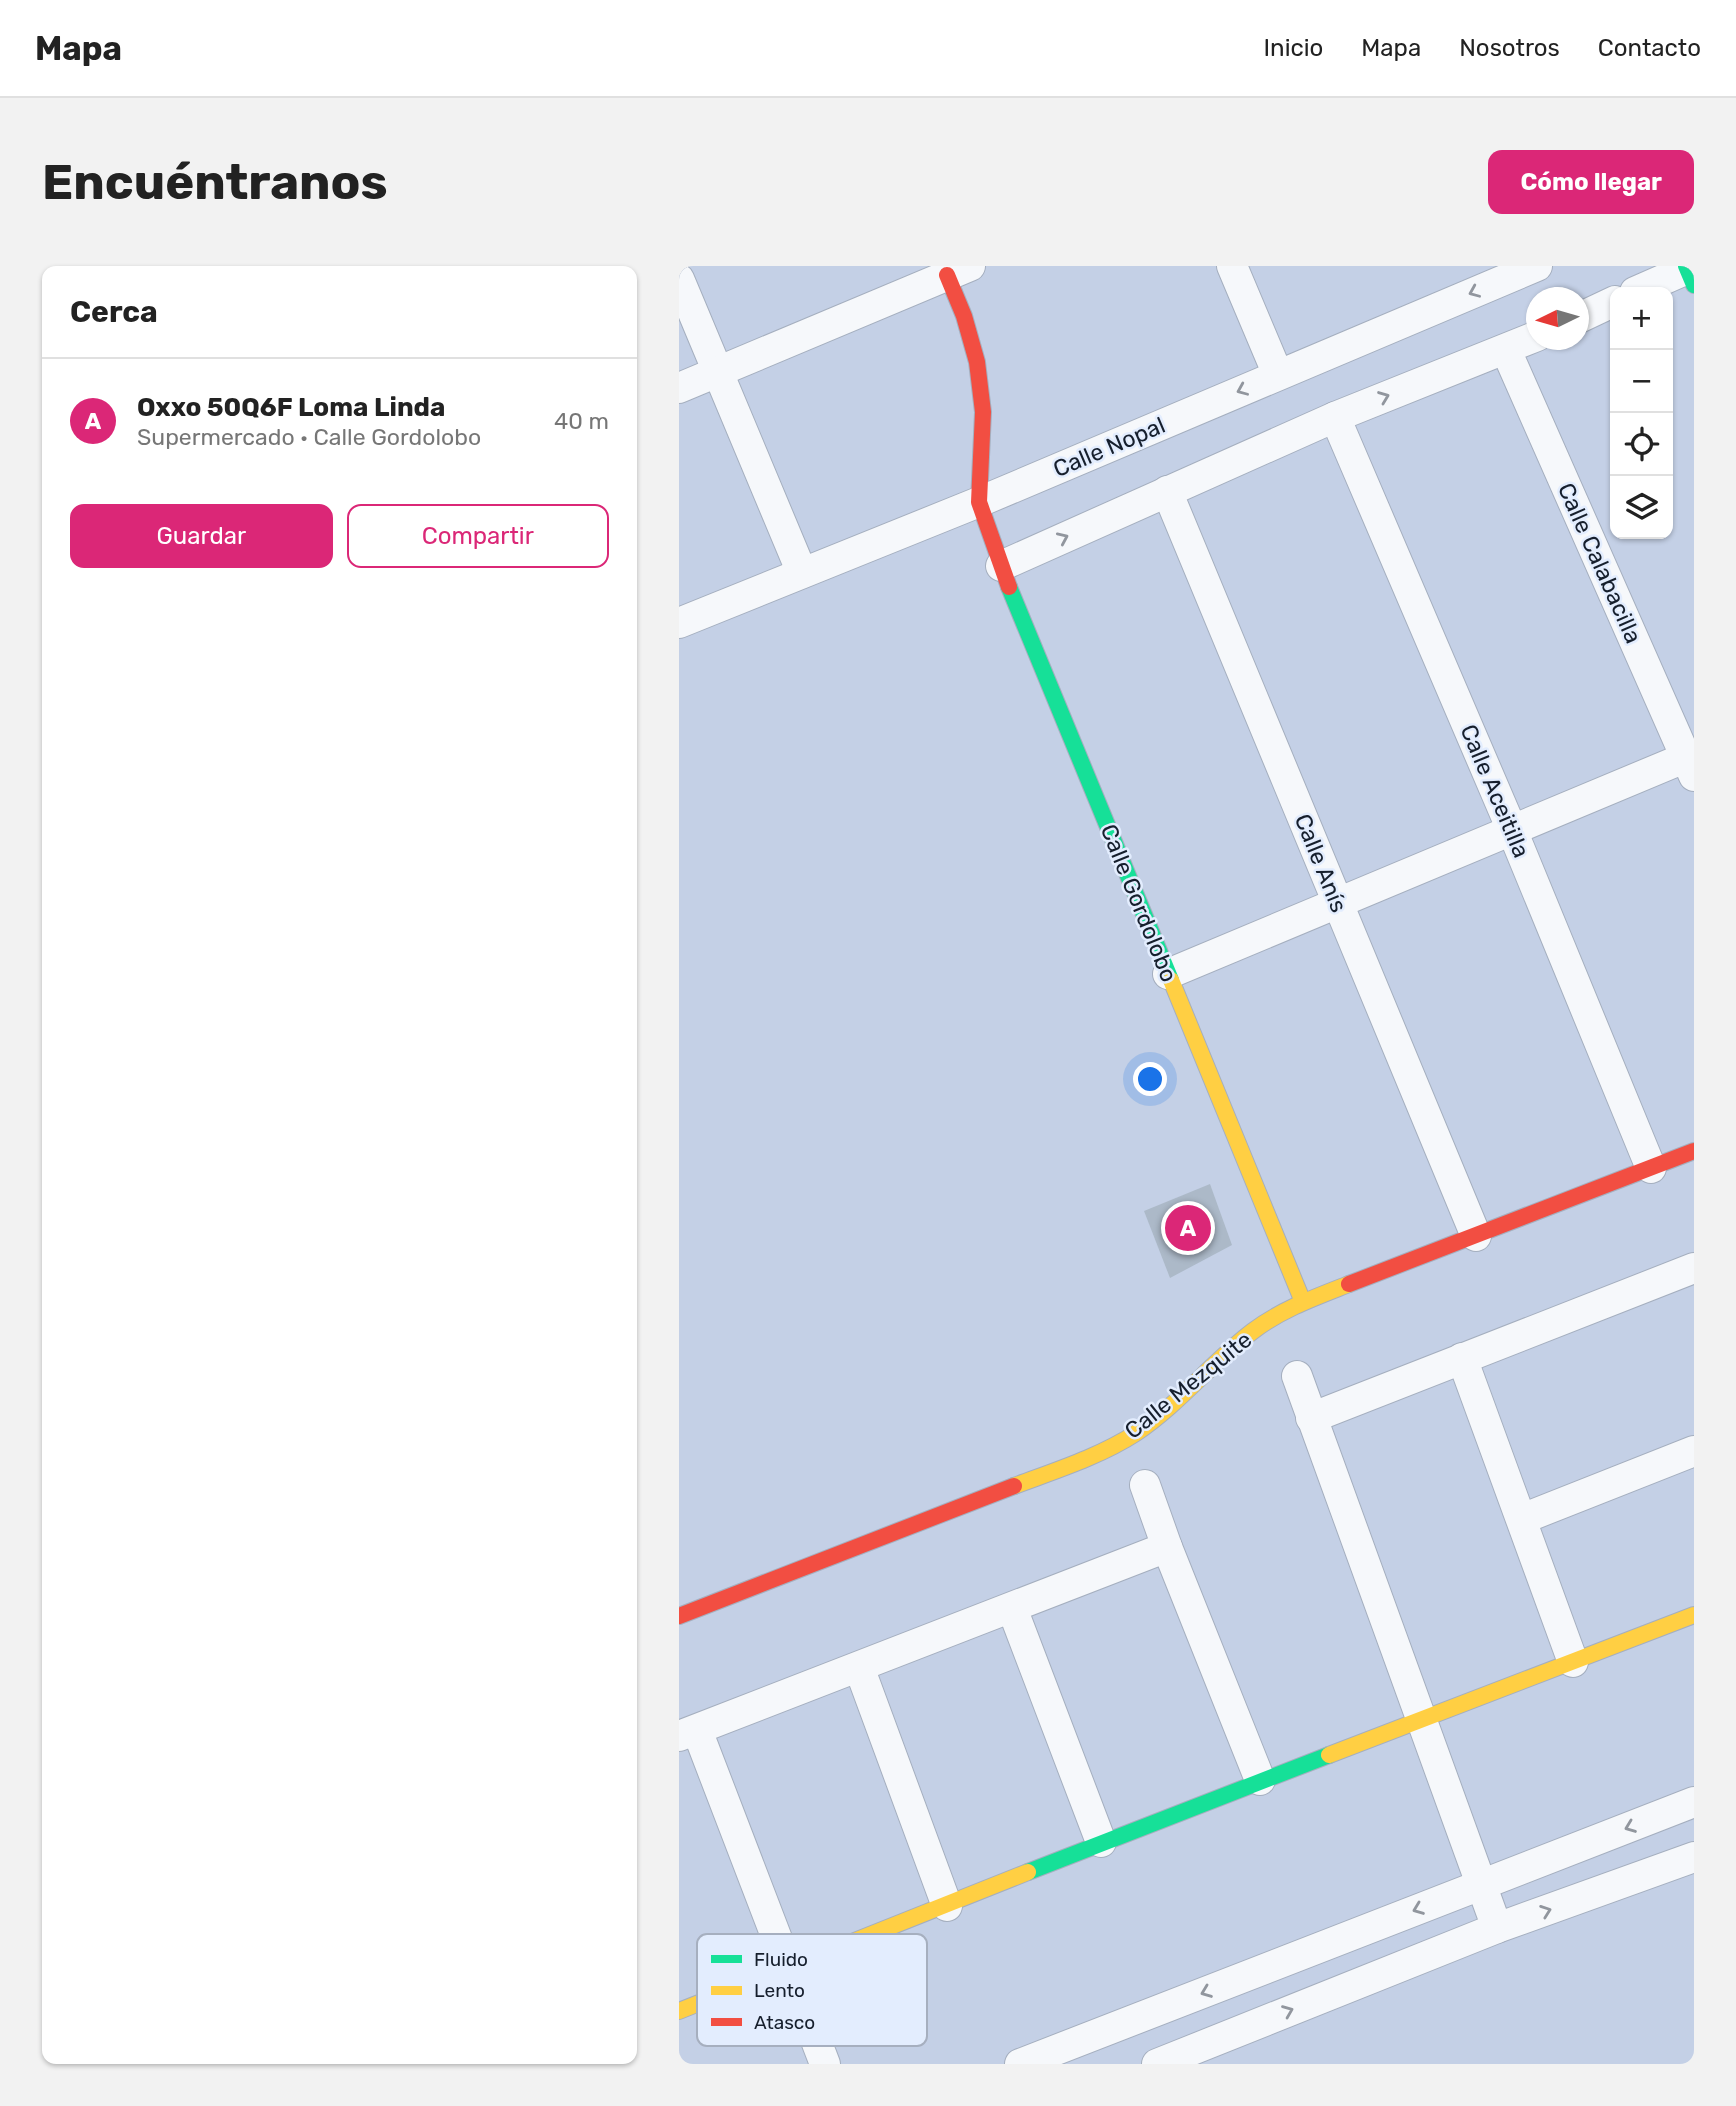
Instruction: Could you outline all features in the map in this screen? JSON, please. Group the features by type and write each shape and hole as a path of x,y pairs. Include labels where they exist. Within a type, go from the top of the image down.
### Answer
{"street":[{"path":"1232,266 1279,375"},
{"name":"Calle Nopal","path":"679,623 979,502 1537,266"},
{"path":"679,388 959,271 982,389 979,502"},
{"path":"1649,287 1690,272"},
{"path":"679,279 802,573"},
{"path":"1589,313 1610,303"},
{"path":"1001,566 1335,417 1526,341"},
{"name":"Calle Calabacilla","path":"1506,350 1691,763"},
{"name":"Calle Aceitilla","path":"1335,417 1512,830 1651,1168"},
{"name":"Calle Anís","path":"1167,491 1476,1236"},
{"name":"Calle Gordolobo","path":"979,502 1001,566 1303,1302"},
{"path":"1168,974 1512,830 1691,763"},
{"name":"Calle Mezquite","path":"679,1616 1108,1448 1137,1432 1252,1332 1275,1316 1303,1302 1694,1151"},
{"path":"1311,1418 1694,1268"},
{"path":"1462,1357 1573,1662"},
{"path":"1297,1376 1497,1928"},
{"path":"1522,1520 1694,1451"},
{"path":"1145,1485 1260,1780"},
{"path":"773,1934 688,1733 1167,1547"},
{"path":"1012,1608 1101,1842"},
{"path":"875,1934 1260,1780 1694,1615"},
{"path":"859,1667 947,1906"},
{"path":"1020,2064 1694,1802"},
{"path":"1157,2064 1497,1928 1694,1857"},
{"path":"679,2011 697,2004"},
{"path":"818,2046 825,2064"}],"building":[{"path":"1210,1184 1232,1245 1170,1278 1144,1211"}],"traffic: fast":[{"path":"1686,266 1694,285"},
{"path":"1009,587 1171,980"},
{"path":"1028,1872 1329,1755"}],"traffic: slow":[{"path":"1171,980 1303,1302"},
{"path":"1014,1486 1122,1442 1152,1422 1238,1343 1264,1323 1299,1304 1349,1284"},
{"path":"1329,1755 1694,1615"},
{"path":"872,1934 1028,1872"},
{"path":"679,2011 697,2004"}],"traffic: jam":[{"path":"947,275 964,316 977,362 983,412 979,502 1009,587"},
{"path":"1349,1284 1694,1151"},
{"path":"679,1616 1014,1486"}],"place":[{"name":"Oxxo 50Q6F Loma Linda","path":"1188,1228"}]}
